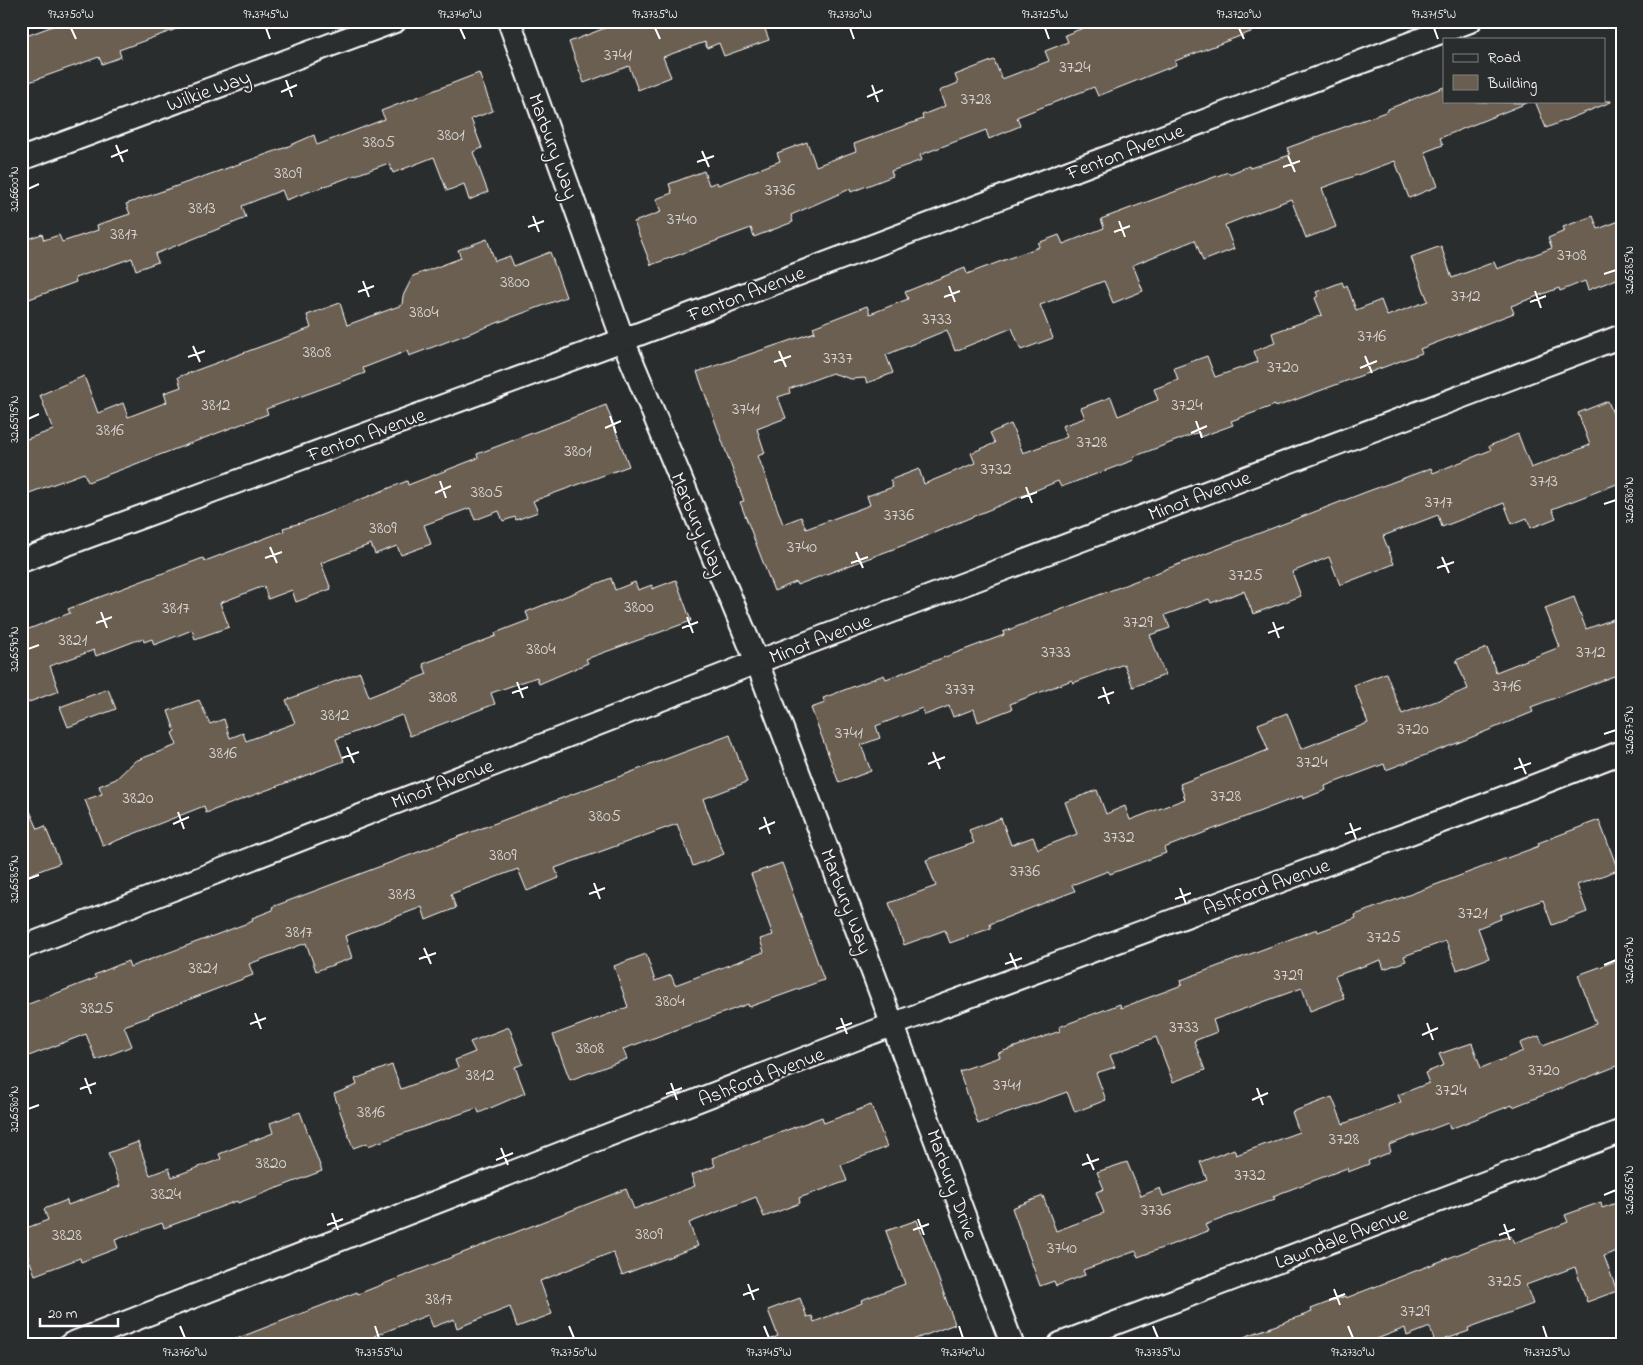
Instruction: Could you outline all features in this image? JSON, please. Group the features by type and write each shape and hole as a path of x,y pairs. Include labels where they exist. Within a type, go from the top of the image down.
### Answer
{"street":[{"name":"Wilkie Way","path":"21,159 395,21"},
{"name":"Marbury Way","path":"509,21 623,340 756,662 894,1024"},
{"name":"Fenton Avenue","path":"21,561 623,340 1470,21"},
{"name":"Minot Avenue","path":"21,948 756,662 1622,336"},
{"name":"Ashford Avenue","path":"71,1344 894,1024 1622,752"},
{"name":"Marbury Drive","path":"894,1024 1012,1344"},
{"name":"Lawndale Avenue","path":"1060,1344 1622,1131"}],"building":[{"path":"66,21 190,21 190,24 119,50 121,57 102,64 99,57 21,85 21,38"},
{"path":"623,21 762,21 769,40 724,56 719,43 707,48 705,42 663,57 671,77 638,90 629,66 584,83 569,42"},
{"path":"1101,21 1274,23 1175,61 1176,65 1098,96 1094,87 1017,117 1020,126 989,139 986,130 920,155 922,160 891,171 893,176 851,192 850,189 791,215 793,222 754,237 751,228 651,265 634,222 661,212 656,199 672,193 669,184 704,171 709,185 717,182 718,185 780,161 777,153 807,142 816,166 856,151 854,144 923,119 922,115 945,106 939,91 958,83 955,75 994,60 1002,79 1049,61 1045,51 1068,42 1065,35"},
{"path":"479,73 493,111 471,119 482,148 473,152 488,192 469,200 464,184 447,191 434,157 393,173 389,163 286,200 282,190 242,206 246,218 155,254 158,262 136,270 132,258 75,278 76,282 21,302 21,241 42,234 44,240 59,235 62,242 98,230 97,225 130,214 126,204 284,148 314,135 317,145 385,119 381,111"},
{"path":"1443,87 1443,102 1527,103 1440,138 1443,145 1425,152 1438,186 1409,198 1395,161 1322,188 1336,227 1306,238 1291,199 1225,225 1234,249 1203,261 1195,240 1133,265 1143,291 1113,303 1104,281 1040,305 1053,338 1021,350 1012,328 955,351 947,330 886,355 893,373 867,383 865,378 851,379 832,373 789,389 790,393 778,397 786,418 757,429 765,453 758,456 783,524 801,517 806,529 870,505 867,496 893,487 890,480 919,469 924,484 975,463 971,453 995,443 990,433 1011,424 1023,453 1067,437 1062,426 1085,418 1081,408 1111,397 1118,416 1158,400 1154,389 1178,380 1174,368 1207,356 1215,377 1258,362 1254,351 1275,343 1272,333 1322,315 1315,298 1318,296 1316,292 1342,282 1344,287 1347,285 1356,310 1381,300 1387,316 1428,301 1411,257 1441,246 1452,278 1494,262 1497,269 1552,248 1548,238 1565,231 1563,227 1593,216 1598,229 1622,220 1622,277 1588,290 1585,281 1560,291 1559,288 1511,306 1514,313 1420,349 1422,353 1276,407 1275,405 1231,421 1233,425 1200,437 1199,432 1133,457 1134,460 1061,487 1058,481 912,542 797,585 796,582 774,591 740,502 744,501 697,372 815,332 813,327 867,306 870,314 908,299 905,292 965,268 967,274 1039,247 1038,243 1059,235 1063,244 1104,228 1101,219 1228,172 1229,174 1249,166 1250,168 1290,155 1287,148 1388,111 1388,109"},
{"path":"1611,101 1611,102 1546,128 1535,102"},
{"path":"487,239 495,261 510,256 514,266 550,252 566,297 409,356 407,351 363,368 365,373 266,409 268,414 88,482 84,473 21,496 21,441 53,430 40,395 84,376 98,413 123,403 128,417 167,402 164,393 181,387 178,377 311,328 307,315 340,303 347,325 402,305 403,296 413,276 461,258 458,250"},
{"path":"1608,401 1622,437 1622,482 1552,509 1556,518 1531,528 1527,518 1512,524 1504,503 1442,527 1438,515 1383,536 1394,564 1340,585 1329,557 1292,572 1301,596 1253,614 1244,591 1211,603 1209,599 1165,615 1170,628 1150,635 1165,675 1133,687 1124,664 1073,683 1072,680 1010,704 1012,709 978,722 974,709 953,717 949,706 925,715 922,708 876,726 880,738 861,745 871,771 839,783 811,708 825,703 823,698 884,675 886,679 1004,635 1003,632 1431,468 1433,473 1491,450 1489,446 1518,434 1531,468 1590,445 1578,413"},
{"path":"606,405 629,466 533,501 538,512 516,520 515,517 503,521 499,511 475,520 470,508 424,525 431,544 401,555 397,546 375,554 371,544 321,563 331,589 296,602 292,590 268,599 264,586 220,603 229,627 195,639 192,630 154,645 152,639 144,642 143,638 96,656 94,650 50,666 59,691 21,705 21,632 70,613 68,609 203,558 205,561 284,531 283,528 304,522 407,481 408,485 478,458 477,454"},
{"path":"611,578 615,590 635,582 638,590 652,585 652,589 676,580 691,621 586,659 588,663 539,684 537,677 491,693 495,704 410,736 402,715 336,739 344,761 206,813 204,806 103,846 85,800 102,794 99,786 116,779 135,761 177,745 172,733 175,731 168,711 199,700 210,724 224,719 230,738 243,733 246,741 295,723 286,700 360,672 369,697 427,674 423,664 496,636 495,633 529,620 526,612"},
{"path":"1574,597 1586,629 1622,616 1622,673 1531,707 1533,712 1460,742 1386,770 1384,764 1325,786 1326,790 1303,799 1302,796 1287,801 1164,848 1166,853 1110,874 1108,871 1072,885 1075,891 990,924 991,928 950,943 945,930 904,945 889,903 936,886 926,860 974,843 969,830 1001,818 1011,845 1033,837 1038,849 1077,834 1065,802 1097,790 1106,814 1125,806 1130,820 1185,799 1180,784 1268,750 1258,724 1287,713 1301,749 1368,723 1354,685 1386,673 1402,714 1468,689 1456,660 1487,648 1496,672 1560,647 1545,608"},
{"path":"108,689 116,709 68,727 60,707"},
{"path":"730,735 747,782 703,799 724,854 693,866 677,824 555,868 559,878 527,891 518,869 451,894 456,908 426,920 422,907 345,936 352,958 316,971 306,943 249,964 253,975 124,1026 132,1046 96,1060 86,1034 21,1059 21,1007 96,978 94,975 128,961 130,967 253,921 252,918 273,910 272,907"},
{"path":"21,791 38,829 45,826 60,863 21,878"},
{"path":"1599,820 1618,870 1577,885 1587,912 1552,925 1543,900 1500,915 1501,919 1478,928 1489,958 1457,970 1446,941 1404,956 1406,961 1384,969 1381,960 1335,976 1344,998 1310,1011 1302,988 1213,1020 1217,1032 1194,1041 1205,1070 1173,1082 1156,1037 1110,1055 1115,1067 1096,1073 1106,1100 1075,1112 1067,1092 978,1124 959,1071 1000,1057 998,1053 1060,1031 1059,1027 1120,1004 1121,1008 1182,985 1181,980 1317,929 1318,932 1356,918 1355,915 1539,846 1538,843"},
{"path":"782,863 824,980 749,1007 748,1004 623,1049 627,1059 570,1080 553,1035 628,1007 614,966 646,954 655,981 671,975 675,985 764,952 760,939 773,935 751,874"},
{"path":"1616,961 1622,976 1622,1064 1513,1107 1512,1105 1450,1129 1448,1123 1389,1145 1391,1152 1368,1161 1369,1164 1348,1172 1347,1168 1273,1196 1275,1199 1205,1225 1208,1231 1138,1257 1136,1251 1083,1270 1085,1275 1056,1286 1054,1281 1040,1286 1012,1208 1043,1196 1056,1231 1104,1213 1096,1192 1104,1189 1097,1172 1127,1162 1141,1196 1160,1188 1163,1196 1207,1180 1200,1162 1234,1149 1236,1155 1299,1132 1292,1112 1332,1097 1343,1124 1401,1102 1398,1095 1429,1083 1425,1073 1444,1065 1439,1054 1472,1043 1481,1068 1523,1051 1520,1043 1539,1036 1543,1045 1596,1024 1578,975"},
{"path":"509,1027 523,1064 515,1067 525,1093 479,1113 477,1108 368,1146 367,1143 353,1148 334,1094 357,1085 355,1079 392,1065 401,1089 458,1068 455,1060 475,1052 470,1042"},
{"path":"871,1105 887,1147 841,1165 847,1181 799,1198 800,1203 764,1217 756,1197 689,1223 698,1246 622,1275 613,1252 540,1281 552,1314 517,1327 510,1307 457,1328 454,1319 433,1327 428,1315 374,1336 375,1340 364,1344 228,1344 228,1342 357,1292 358,1294 626,1189 634,1209 695,1186 691,1175 715,1166 712,1158 822,1117 824,1123"},
{"path":"300,1112 322,1171 238,1203 237,1201 164,1228 162,1223 115,1240 118,1248 81,1262 80,1258 35,1275 21,1238 21,1230 48,1220 44,1209 67,1200 68,1205 120,1186 108,1153 138,1142 150,1175 169,1168 172,1177 221,1159 219,1154 273,1133 270,1123"},
{"path":"1622,1201 1622,1249 1604,1256 1617,1291 1587,1302 1575,1267 1526,1285 1533,1304 1468,1328 1469,1331 1435,1343 1430,1327 1407,1336 1405,1328 1364,1344 1233,1344 1233,1341 1312,1312 1311,1309 1345,1296 1346,1298 1482,1245 1511,1236 1514,1243 1568,1222 1565,1215 1601,1202 1602,1208"},
{"path":"917,1220 955,1324 902,1344 761,1344 778,1336 768,1310 800,1298 807,1317 812,1316 814,1322 862,1303 861,1300 905,1284 886,1231"}]}
